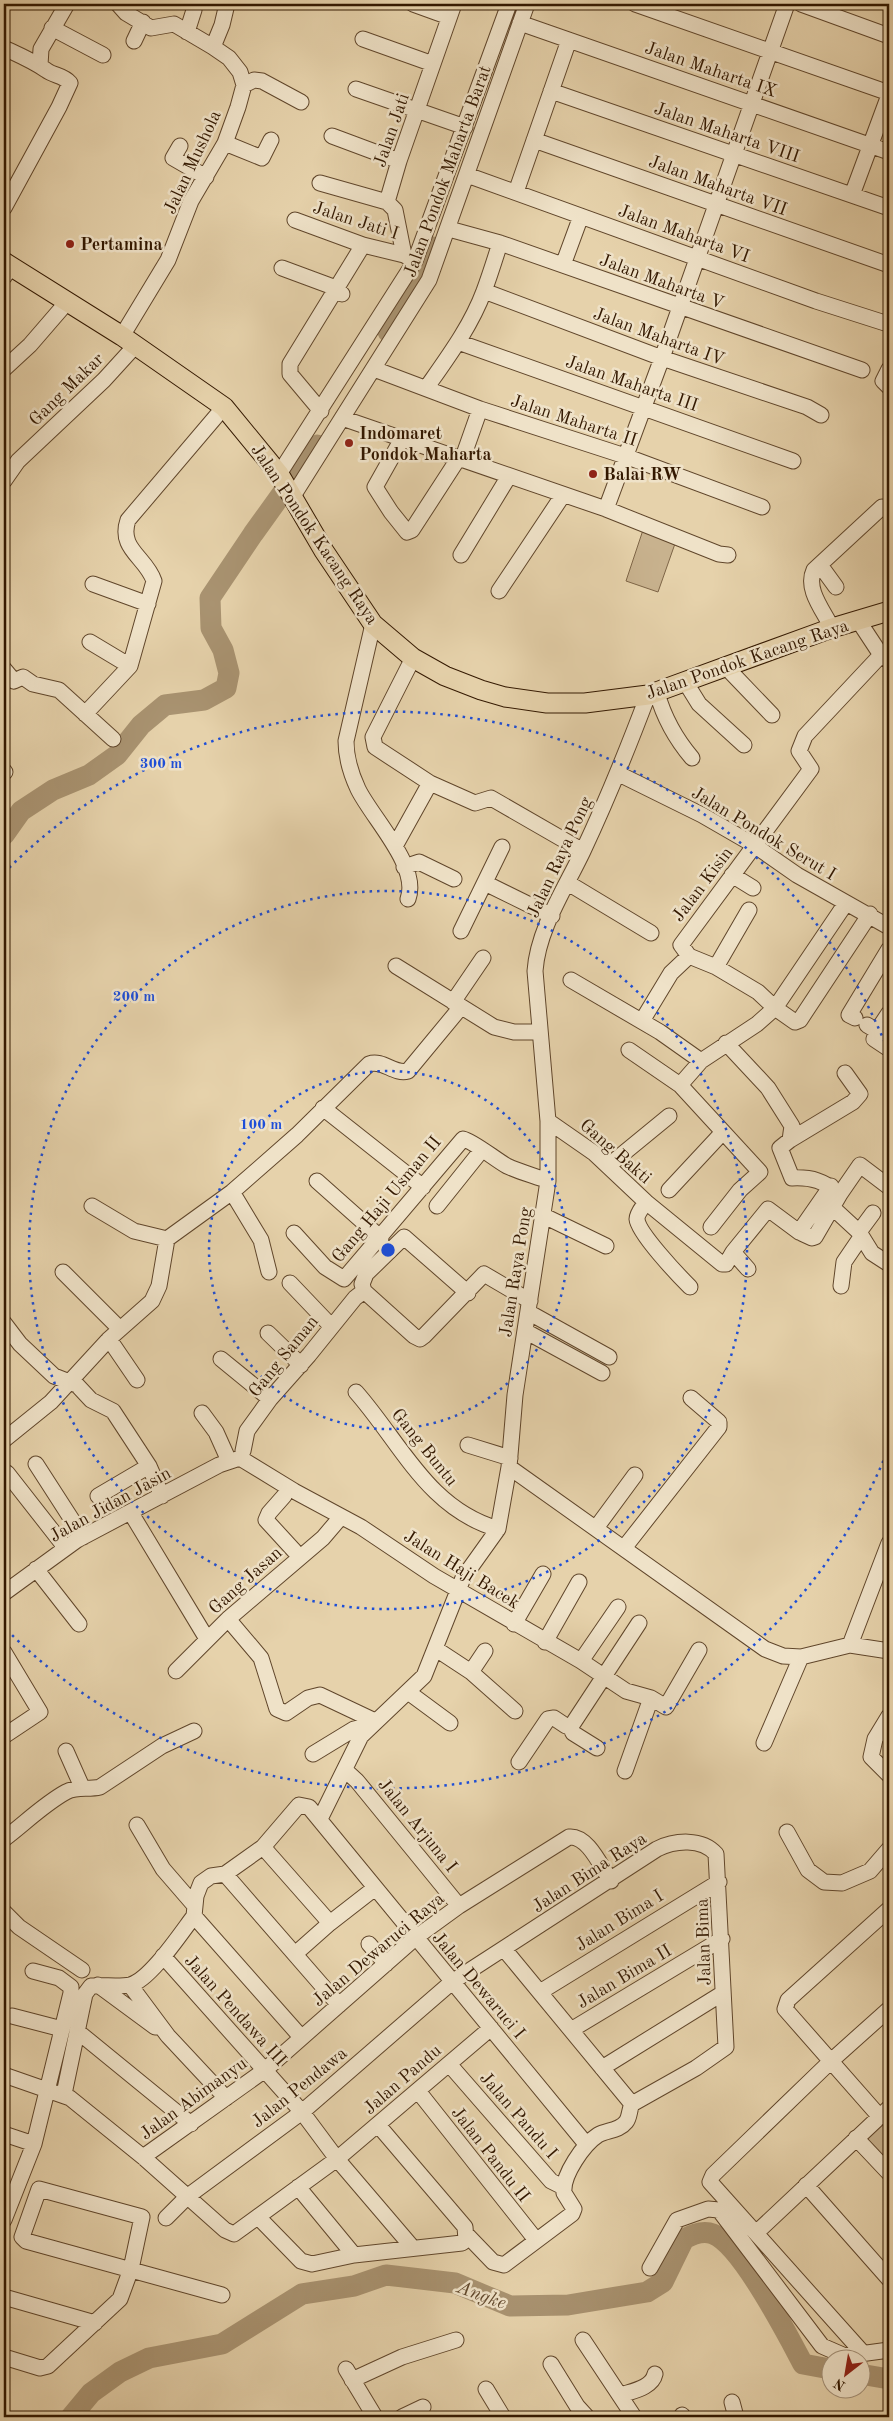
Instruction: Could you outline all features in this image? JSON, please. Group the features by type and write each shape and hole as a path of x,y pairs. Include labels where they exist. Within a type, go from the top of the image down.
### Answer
{"main road":[{"name":"Jalan Pondok Kacang Raya","path":"6,268 68,301 224,407 287,487 324,551 373,624 413,658 444,676 481,690 529,701 585,703 653,694 832,628 889,611"}],"street":[{"path":"40,65 40,51 67,4"},
{"path":"118,4 126,13 151,28 174,24 213,47 229,58 240,72 244,85 254,80 262,81 301,102"},
{"path":"187,32 194,10 193,4"},
{"path":"213,47 222,25 227,4"},
{"path":"413,4 452,10"},
{"name":"Jalan Pondok Maharta Barat","path":"287,487 322,410 410,258 465,127 509,4"},
{"name":"Jalan Pondok Maharta Barat","path":"287,487 342,418 423,291 449,229 527,4"},
{"path":"635,4 889,94 872,146 852,195"},
{"path":"606,509 717,205 787,4"},
{"path":"800,4 889,36"},
{"name":"Jalan Jati","path":"387,202 399,161 452,10"},
{"path":"134,41 143,22"},
{"name":"Jalan Maharta IX","path":"520,23 752,102 889,152"},
{"path":"52,28 103,55"},
{"path":"363,39 433,64"},
{"path":"516,192 569,40"},
{"path":"4,48 40,65 47,71 67,79 70,83 4,208"},
{"name":"Jalan Mushola","path":"129,341 168,260 191,201 225,143 244,85"},
{"path":"356,89 465,127"},
{"name":"Jalan Maharta VIII","path":"552,91 889,208"},
{"path":"332,136 399,161"},
{"path":"225,143 262,158 271,140"},
{"name":"Jalan Maharta VII","path":"534,140 889,265"},
{"path":"180,146 173,158 206,176"},
{"name":"Jalan Maharta VI","path":"467,174 816,301 888,324"},
{"path":"320,183 387,202 395,210 410,258"},
{"path":"563,265 581,216"},
{"name":"Jalan Jati I","path":"295,220 362,246 410,258"},
{"name":"Jalan Maharta V","path":"449,229 500,243 680,308 862,370"},
{"path":"427,388 458,342 484,291 500,243"},
{"path":"322,410 300,388 290,374 289,368 339,291 362,246"},
{"path":"282,268 339,291"},
{"name":"Jalan Maharta IV","path":"484,291 662,358 807,407 822,415"},
{"path":"4,369 30,345 68,301"},
{"name":"Gang Makar","path":"4,481 18,461 104,380 129,341"},
{"name":"Jalan Maharta III","path":"458,342 644,406 793,461"},
{"name":"Jalan Maharta II","path":"374,369 480,409 625,456 762,507"},
{"path":"85,714 130,666 154,581 127,541 125,530 128,520 224,407"},
{"path":"402,440 375,487 407,532 412,530 460,459 480,409"},
{"path":"342,418 606,509 719,554 728,555"},
{"path":"461,555 509,476"},
{"path":"499,591 563,495"},
{"path":"832,628 811,588 810,578 820,565 882,507"},
{"path":"820,565 836,588"},
{"path":"93,584 148,604"},
{"path":"858,620 885,658"},
{"path":"373,624 346,741 346,752 357,788 395,846 404,867 411,887 408,899"},
{"path":"90,642 130,666"},
{"path":"413,658 373,737 375,747 430,783 470,801 478,802 487,798 493,799 583,851"},
{"name":"Jalan Kisin","path":"642,1021 732,875 811,769 799,751 805,736 885,658"},
{"path":"725,666 772,715"},
{"path":"4,670 14,681 23,677 33,684 59,690 113,739"},
{"path":"686,683 699,704 744,745"},
{"path":"653,694 677,741 692,758"},
{"name":"Jalan Raya Pong","path":"320,1820 345,1770 355,1744 372,1723 424,1676 463,1578 498,1529 510,1462 515,1395 548,1180 548,1121 535,971 536,956 552,916 619,774 653,694"},
{"name":"Jalan Pondok Serut I","path":"619,774 702,815 754,845 797,875 889,926"},
{"path":"395,846 430,783"},
{"path":"461,932 502,847"},
{"path":"404,867 419,862 454,878"},
{"path":"732,875 753,888"},
{"path":"485,883 552,916"},
{"path":"568,883 651,933"},
{"path":"680,1086 700,1061 756,1024 775,1008 846,903"},
{"path":"716,967 749,910"},
{"path":"685,950 758,992 792,1021 800,1020 870,914"},
{"path":"889,949 849,1015 866,1025 874,1039 889,1049"},
{"path":"6,1435 51,1402 115,1334 145,1308 155,1296 167,1239 232,1192 297,1135 369,1064 380,1063 403,1073 408,1071 457,1004 483,958"},
{"path":"396,966 494,1027 505,1030 540,1032"},
{"path":"571,980 642,1021 700,1061"},
{"path":"866,1025 889,1013"},
{"path":"726,1043 768,1088 792,1126 790,1140"},
{"path":"629,1050 680,1086 760,1172 740,1190 711,1227"},
{"path":"836,1190 808,1177 792,1178 780,1148 853,1102 860,1094 845,1073"},
{"path":"324,1108 423,1187"},
{"path":"608,1166 669,1116"},
{"name":"Gang Bakti","path":"548,1121 580,1142 646,1202 638,1214 639,1224 655,1248 690,1287"},
{"path":"669,1190 722,1132"},
{"name":"Gang Haji Usman II","path":"294,1233 332,1272 344,1279 381,1238 459,1141 468,1140 481,1151 516,1170 548,1180"},
{"path":"437,1206 481,1151"},
{"path":"799,1232 860,1165 889,1187"},
{"path":"317,1181 381,1238"},
{"path":"646,1202 722,1264 726,1264 733,1252 768,1209 799,1232 812,1238 815,1237 833,1208 836,1190"},
{"path":"232,1192 261,1240 269,1272"},
{"path":"92,1206 145,1236 167,1239"},
{"path":"833,1208 860,1234 872,1252 889,1264"},
{"path":"841,1286 844,1262 872,1213"},
{"path":"542,1216 606,1246"},
{"path":"468,1293 404,1238 363,1278 364,1292 414,1336 420,1339 468,1293 484,1274 529,1306 609,1357"},
{"path":"733,1252 748,1268"},
{"path":"63,1272 115,1334 137,1380"},
{"path":"290,1283 331,1326"},
{"name":"Gang Saman","path":"237,1456 247,1431 270,1400 355,1298 364,1292"},
{"path":"4,1324 43,1367 62,1381 77,1385 93,1402 113,1412 150,1466 162,1496"},
{"path":"525,1332 602,1374"},
{"path":"268,1333 301,1365"},
{"path":"220,1360 270,1400"},
{"name":"Gang Buntu","path":"356,1392 438,1496 456,1511 473,1520 498,1529"},
{"path":"624,1548 719,1427 719,1422 691,1398"},
{"path":"202,1414 237,1456"},
{"path":"468,1445 510,1462 596,1528 764,1649 783,1656 801,1657 850,1645 889,1651"},
{"name":"Jalan Jidan Jasin","path":"4,1593 65,1547 237,1456"},
{"name":"Jalan Haji Bacek","path":"237,1456 340,1518 369,1532 457,1590 581,1661 626,1691 650,1698 666,1707 699,1650"},
{"path":"36,1464 83,1537"},
{"path":"98,1496 150,1466"},
{"path":"7,1473 65,1547"},
{"path":"596,1528 635,1475"},
{"path":"284,1496 266,1520 299,1556"},
{"path":"131,1513 207,1639"},
{"name":"Gang Jasan","path":"176,1671 207,1639 286,1571 299,1556 327,1534 340,1518"},
{"path":"850,1645 889,1543"},
{"path":"36,1569 79,1624"},
{"path":"514,1624 543,1574"},
{"path":"545,1642 578,1582"},
{"path":"581,1661 618,1607"},
{"path":"228,1620 261,1658 269,1677 277,1709 286,1713 308,1698 320,1695 372,1723"},
{"path":"570,1727 638,1623"},
{"path":"436,1649 471,1672 516,1711"},
{"path":"471,1672 485,1651"},
{"path":"4,1652 40,1712 4,1736"},
{"path":"764,1743 801,1657"},
{"path":"408,1692 450,1723"},
{"path":"625,1771 650,1698"},
{"path":"889,1716 875,1739 872,1757 889,1775"},
{"path":"519,1762 548,1719 554,1718 570,1727 573,1733 597,1748"},
{"path":"313,1754 354,1729 372,1723"},
{"path":"4,1839 66,1792 82,1787 91,1789 100,1787 162,1746 194,1731"},
{"path":"66,1751 82,1787"},
{"name":"Jalan Arjuna I","path":"345,1770 358,1781 459,1906"},
{"name":"Jalan Dewaruci I","path":"263,1846 299,1805 309,1807 586,2144"},
{"path":"136,1825 163,1869 195,1911 302,2037"},
{"path":"787,1832 808,1870 824,1882 842,1883 870,1871 889,1849"},
{"name":"Jalan Dewaruci Raya","path":"265,2070 415,1938 459,1906 569,1837 575,1836 584,1842 611,1881"},
{"name":"Jalan Bima Raya","path":"452,1982 669,1843 681,1842 700,1845"},
{"name":"Jalan Bima","path":"632,2104 696,2068 726,2047 722,1939 716,1854 710,1848 700,1845"},
{"path":"69,2030 90,1986 130,1985 157,1965 195,1911 201,1883 211,1876 225,1874 263,1846 330,1924"},
{"path":"225,1874 338,2005"},
{"name":"Jalan Bima I","path":"540,1992 719,1882"},
{"path":"294,1954 375,1888"},
{"path":"756,2233 884,2112 830,2061 789,2016 785,2009 788,2000 889,1908"},
{"path":"4,1912 20,1927 82,1970"},
{"name":"Jalan Bima II","path":"571,2030 722,1939"},
{"path":"369,1944 386,1964"},
{"path":"378,2125 464,2227 467,2238 499,2265 509,2262 572,2214 574,2209 564,2193 563,2187 586,2144 600,2134 621,2127 629,2118 632,2104 504,1949"},
{"name":"Jalan Pendawa III","path":"163,1956 302,2112 337,2159 413,2248"},
{"path":"4,2220 55,2092 69,2030 71,1987 64,1980 33,1971"},
{"name":"Jalan Pendawa","path":"166,2218 188,2196 302,2112 452,1982"},
{"path":"98,1985 168,2036"},
{"path":"130,1985 168,2036 226,2098"},
{"path":"602,2068 723,1993"},
{"path":"859,2348 712,2185 711,2178 830,2061 889,2009"},
{"path":"12,2016 69,2030 191,2124"},
{"name":"Jalan Pandu","path":"188,2196 230,2233 240,2232 337,2159 491,2028"},
{"name":"Jalan Pandu I","path":"449,2064 551,2180 563,2187"},
{"name":"Jalan Abimanyu","path":"143,2157 265,2070"},
{"path":"4,2075 55,2092 88,2111 188,2196"},
{"name":"Jalan Pandu II","path":"418,2091 536,2240"},
{"path":"4,2134 34,2144"},
{"path":"856,2138 889,2173"},
{"path":"806,2185 889,2279"},
{"path":"298,2187 354,2255"},
{"path":"4,2357 40,2368 48,2366 120,2299 131,2269 142,2217 140,2214 39,2189 22,2237 26,2241 131,2269 222,2294"},
{"path":"650,2268 677,2220 708,2209 719,2210 822,2346 827,2348"},
{"path":"259,2218 301,2261 312,2264 354,2255 462,2243 467,2238"},
{"path":"4,2297 95,2323"},
{"path":"375,2417 349,2374 456,2340"},
{"path":"584,2340 634,2417"},
{"path":"870,2352 889,2350"},
{"path":"551,2364 577,2406 587,2417"},
{"path":"620,2395 647,2386 654,2379 655,2374"},
{"path":"486,2389 503,2417"},
{"path":"732,2402 736,2417"},
{"path":"402,2417 423,2407"}],"shaded area":[{"path":"644,527 677,538 658,592 626,581"},
{"path":"889,2115 889,2168 863,2139"}],"waterway":[{"path":"388,332 424,271 433,247"},
{"path":"4,835 21,811 53,790 89,775 117,755 141,725 165,705 204,700 226,688 229,673 223,650 211,628 210,598 317,445"},
{"name":"Angke","path":"71,2417 91,2393 120,2372 149,2358 222,2344 302,2294 354,2286 386,2275 455,2283 510,2306 568,2305 647,2292 663,2282 684,2239 694,2234 702,2233 713,2234 725,2242 737,2255 776,2313 803,2364 820,2367"},
{"name":"Angke","path":"870,2376 889,2379"}],"place":[{"name":"Pertamina","path":"70,244"},
{"name":"Indomaret Pondok Maharta","path":"349,443"},
{"name":"Balai RW","path":"593,474"}]}
